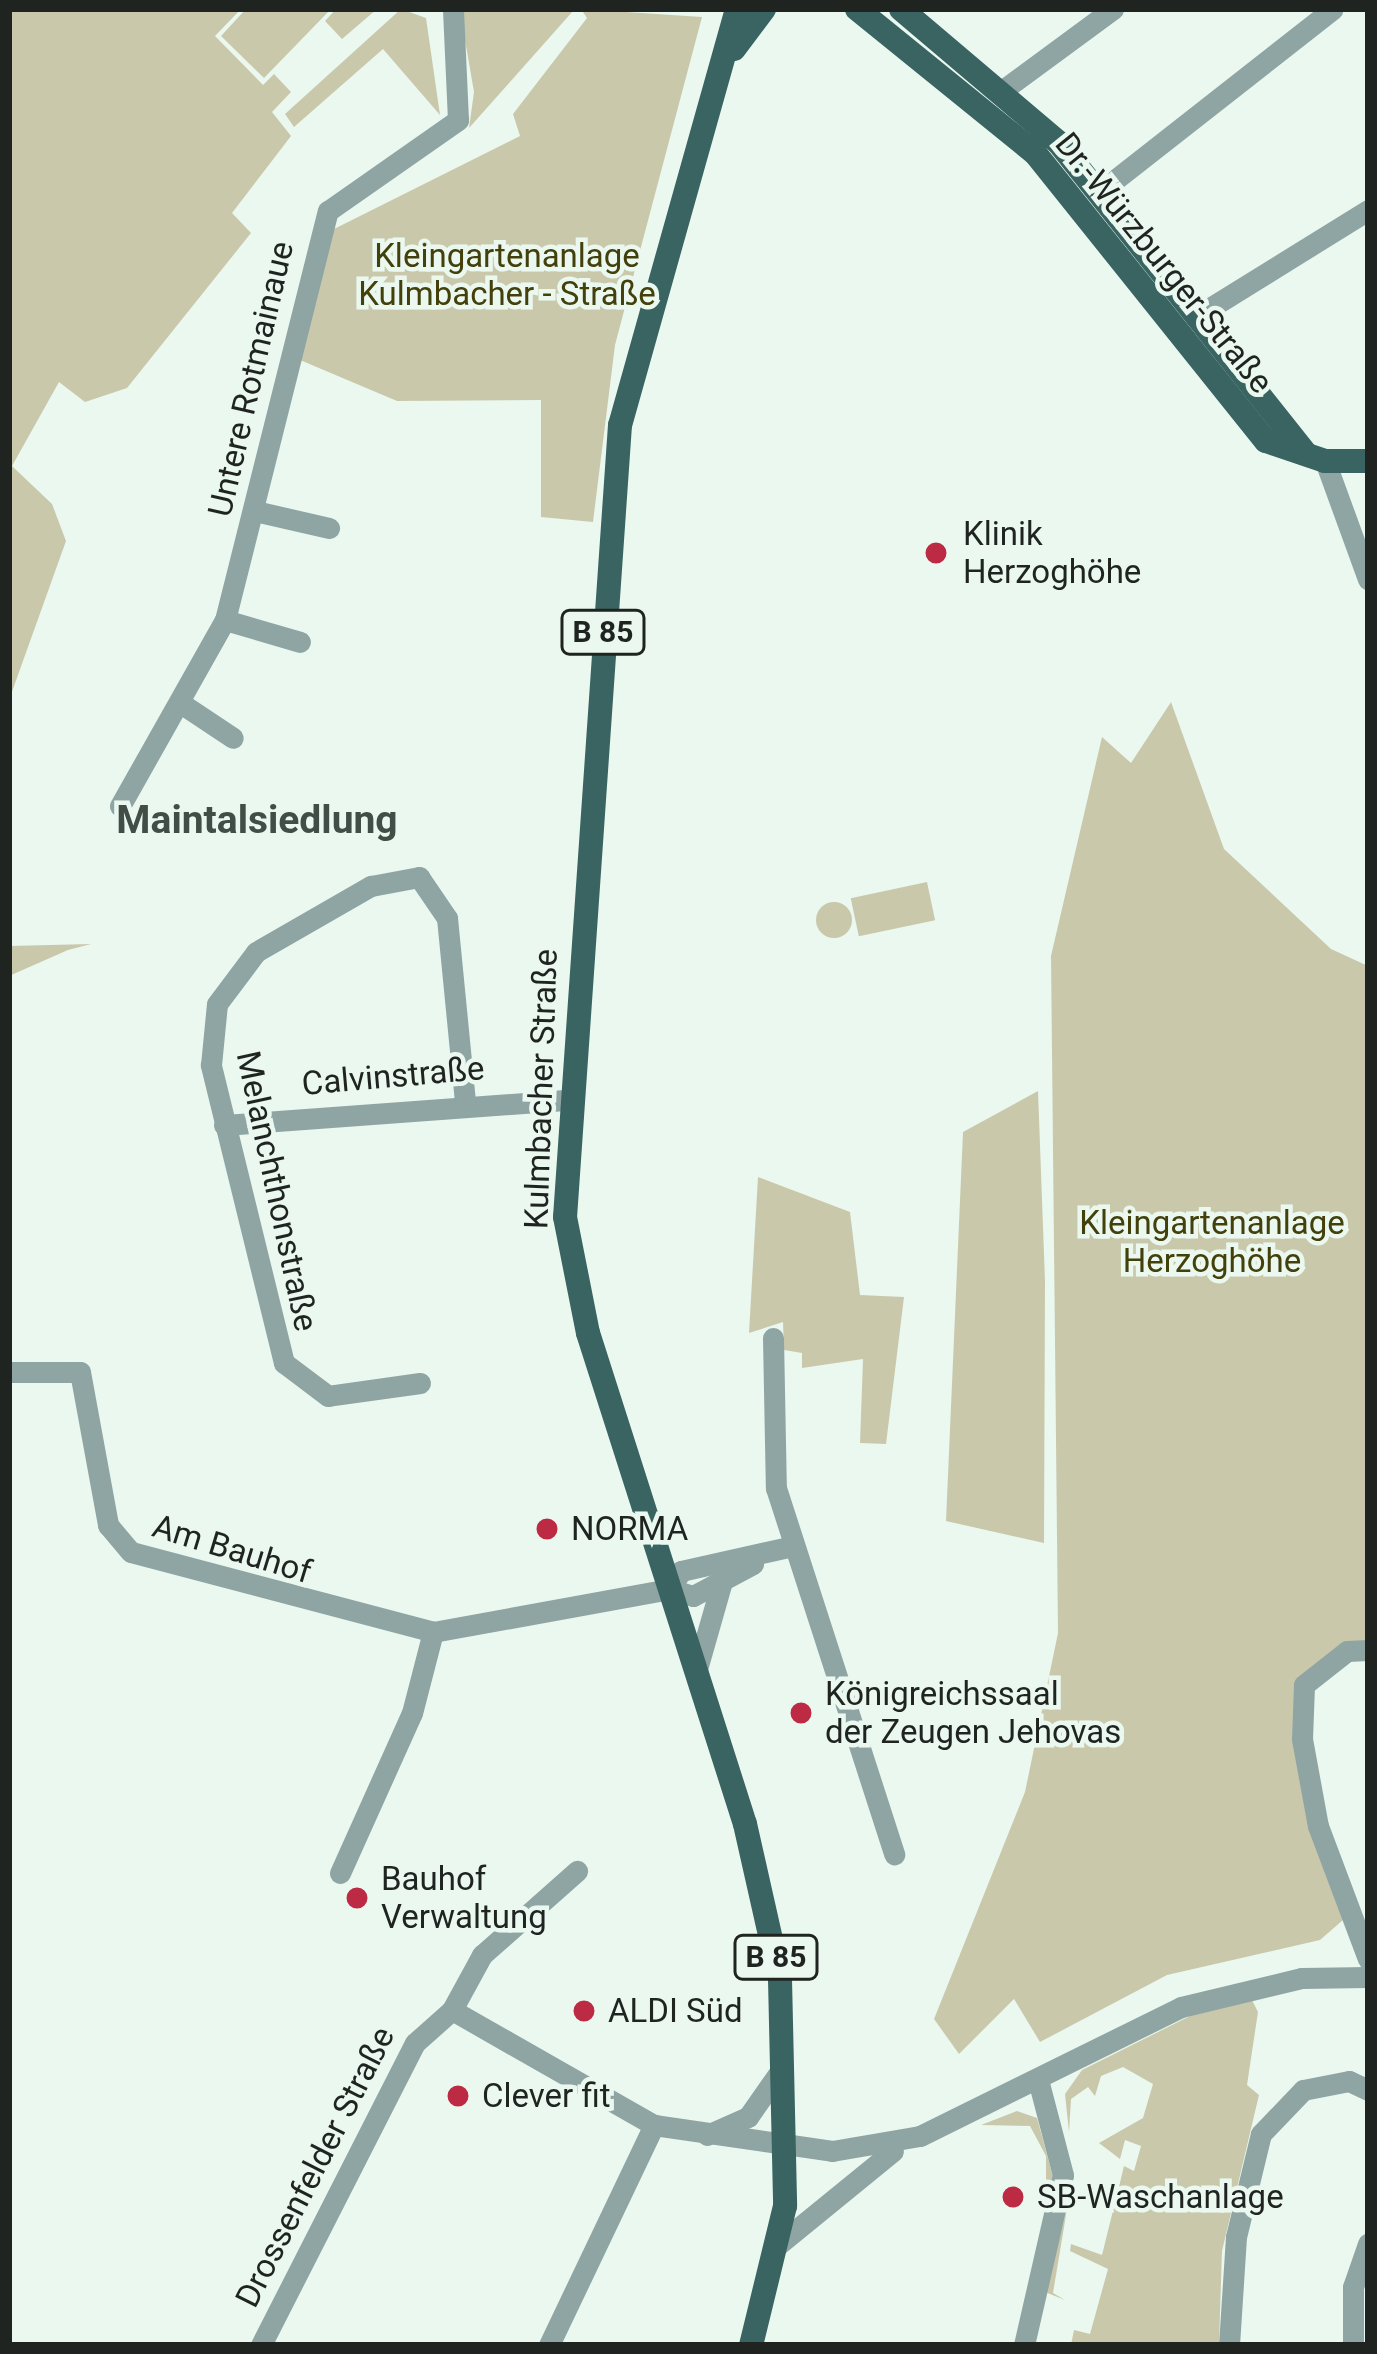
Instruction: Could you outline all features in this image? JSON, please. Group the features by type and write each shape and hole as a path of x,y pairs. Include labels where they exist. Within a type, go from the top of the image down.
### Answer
{"main road":[{"name":"Kulmbacher Straße","path":"737,9 620,425 568,1100 573,1272 765,1899 786,2060 779,2244"},
{"path":"722,65 764,9"},
{"name":"Dr.-Würzburger-Straße","path":"857,9 983,100 1266,441 1318,459"},
{"name":"Dr.-Würzburger-Straße","path":"902,10 1003,90 1102,190 1197,316 1318,459"},
{"name":"Kulmbacher Straße","path":"720,16 722,65"},
{"path":"1318,459 1368,460"},
{"name":"B 85","path":"751,2345 779,2244"}],"street":[{"name":"Untere Rotmainaue","path":"120,806 182,704 225,620 328,211 458,120 453,9"},
{"path":"1003,90 1113,9"},
{"path":"1102,190 1333,9"},
{"path":"1197,316 1368,210"},
{"name":"Dr.-Würzburger-Straße","path":"1318,459 1368,579"},
{"path":"255,511 329,529"},
{"path":"225,620 300,643"},
{"path":"182,704 233,738"},
{"name":"Melanchthonstraße","path":"420,1383 328,1396 290,1372 224,1125 211,1023 256,952 371,886 419,877 447,918 465,1100"},
{"name":"Calvinstraße","path":"224,1125 465,1100 568,1100"},
{"path":"773,1338 773,1468 793,1546 894,1854"},
{"name":"Am Bauhof","path":"9,1372 80,1372 119,1546 260,1594 433,1632 670,1589"},
{"path":"768,1554 693,1596 670,1589 681,1571 793,1546"},
{"path":"697,1670 706,1612 726,1581"},
{"path":"340,1873 412,1713 433,1632"},
{"path":"1368,1650 1347,1651 1304,1685 1302,1739 1318,1826 1368,1959"},
{"name":"Drossenfelder Straße","path":"261,2345 415,2043 452,2010 482,1955 577,1870"},
{"path":"779,2244 826,2195 920,2136 1181,2007 1302,1978 1368,1977"},
{"path":"452,2010 654,2126 785,2150 920,2136"},
{"path":"700,2136 748,2117 786,2060"},
{"path":"1024,2345 1064,2175 1038,2080"},
{"path":"1229,2345 1236,2237 1262,2134 1303,2090 1349,2081 1368,2090"},
{"path":"549,2345 654,2126"},
{"path":"1353,2345 1353,2287 1368,2245"}],"green space":[{"path":"9,9 241,9 215,36 263,85 274,74 291,92 272,112 291,136 232,213 251,233 127,388 85,402 59,382 12,466 52,504 66,541 9,700"},
{"path":"246,9 331,9 264,78 221,36"},
{"path":"336,9 377,9 342,39 325,21"},
{"path":"401,9 426,18 440,115 383,49 294,127 285,114"},
{"name":"Kleingartenanlage Kulmbacher - Straße","path":"581,9 702,17 615,345 593,522 541,517 541,400 397,401 300,360 332,230 520,136 513,114 587,18"},
{"path":"460,11 573,11 469,128 474,92"},
{"name":"Kleingartenanlage Herzoghöhe","path":"1171,702 1224,849 1331,949 1368,966 1368,1650 1304,1685 1302,1739 1351,1913 1320,1940 1167,1975 1040,2042 1014,1999 959,2054 934,2019 1025,1792 1058,1633 1051,956 1102,737 1131,763"},
{"path":"927,882 935,920 859,936 851,898"},
{"path":"834,902 847,907 852,920 847,933 834,938 821,933 816,920 821,907"},
{"path":"91,944 68,950 9,976 9,946"},
{"path":"1038,1091 1045,1281 1044,1543 946,1521 963,1132"},
{"path":"758,1177 850,1212 860,1295 904,1297 886,1444 860,1443 863,1359 802,1368 802,1353 784,1350 783,1322 749,1333"},
{"path":"1246,1988 1258,2012 1247,2085 1259,2095 1222,2251 1219,2345 1071,2345 1074,2330 1090,2334 1108,2269 1070,2251 1071,2244 1102,2255 1124,2166 1134,2171 1141,2146 1125,2140 1120,2159 1099,2143 1143,2118 1153,2084 1123,2067 1101,2076 1095,2096 1088,2087 1071,2099 1069,2132 1065,2094 1082,2070"},
{"path":"1017,2111 1037,2118 1055,2184 1046,2208 1046,2156 1030,2126 981,2125"},
{"path":"1067,2209 1053,2293 1065,2300 1045,2292"}],"place":[{"name":"Klinik Herzoghöhe","path":"936,553"},
{"name":"NORMA","path":"547,1529"},
{"name":"Königreichssaal der Zeugen Jehovas","path":"801,1713"},
{"name":"Bauhof Verwaltung","path":"357,1898"},
{"name":"ALDI Süd","path":"584,2011"},
{"name":"Clever fit","path":"458,2096"},
{"name":"SB-Waschanlage","path":"1013,2197"}],"district":[{"name":"Maintalsiedlung","path":"257,820"}]}
